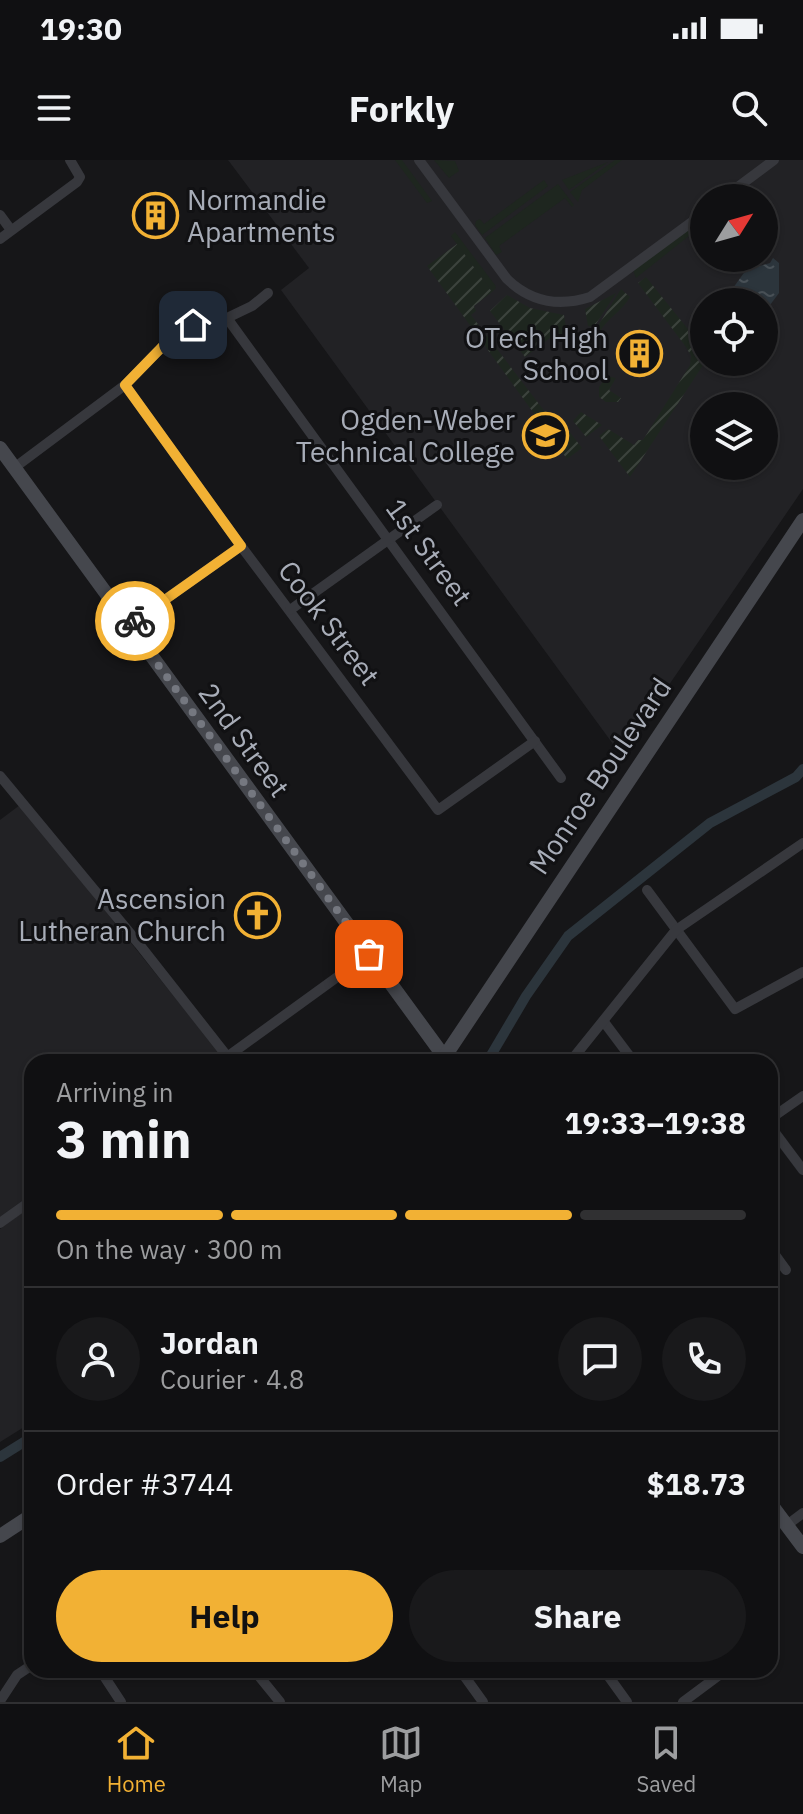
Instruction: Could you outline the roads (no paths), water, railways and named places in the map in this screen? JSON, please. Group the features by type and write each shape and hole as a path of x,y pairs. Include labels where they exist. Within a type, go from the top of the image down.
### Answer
{"main road":[{"name":"2nd Street","path":"0,448 439,1054"},
{"name":"Monroe Boulevard","path":"449,1054 803,520"},
{"path":"778,1513 803,1547"},
{"path":"0,1536 24,1520"}],"street":[{"path":"0,239 72,187 80,177 70,160"},
{"path":"419,160 507,279 518,289 548,301 573,302 590,297 690,223"},
{"path":"742,184 774,160"},
{"path":"0,215 11,230"},
{"path":"14,468 125,385 163,346 193,325 227,318 252,306 268,293"},
{"name":"1st Street","path":"227,318 561,778"},
{"name":"Cook Street","path":"125,385 438,810 535,741"},
{"path":"290,610 437,505"},
{"path":"129,625 241,546"},
{"path":"0,776 139,944 219,1054"},
{"path":"577,1054 676,930 803,843"},
{"path":"647,890 735,1009 803,972"},
{"path":"230,1054 369,954"},
{"path":"604,1022 628,1054"},
{"path":"778,1113 803,1096"},
{"path":"778,1137 803,1170"},
{"path":"0,1223 24,1206"},
{"path":"778,1259 786,1270"},
{"path":"787,1525 803,1513"},
{"path":"0,1701 17,1675 24,1670"},
{"path":"105,1678 121,1702"},
{"path":"260,1678 280,1702"},
{"path":"466,1678 483,1702"},
{"path":"610,1678 627,1702"},
{"path":"683,1702 715,1678"}],"water":[{"path":"779,263 778,294 778,288 733,288 745,272 778,272"}],"waterway":[{"path":"492,1054 526,996 568,936 710,823 796,777 803,769"},
{"path":"0,1457 24,1442"}],"place":[{"name":"Normandie Apartments","path":"156,216"},
{"name":"OTech High School","path":"639,354"},
{"name":"Ogden-Weber Technical College","path":"546,436"},
{"name":"Ascension Lutheran Church","path":"257,915"}]}
